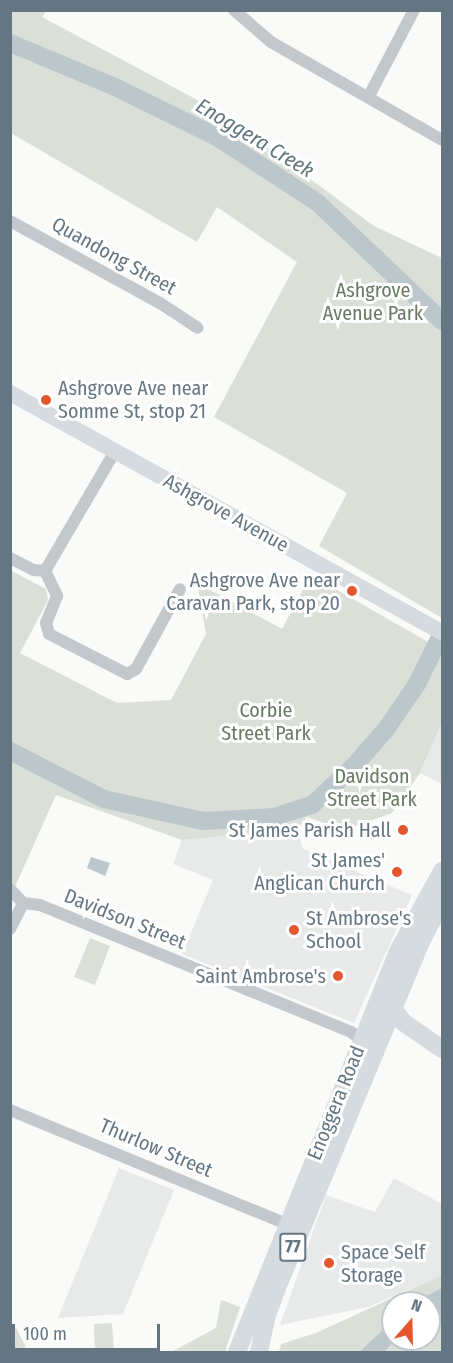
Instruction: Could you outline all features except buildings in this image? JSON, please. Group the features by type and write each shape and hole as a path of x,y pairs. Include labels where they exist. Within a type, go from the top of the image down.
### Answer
{"main road":[{"name":"Ashgrove Avenue","path":"10,393 442,632"},
{"name":"Enoggera Road","path":"239,1347 286,1224 406,933 442,871"},
{"name":"Enoggera Road","path":"260,1348 275,1292 442,901"},
{"path":"392,1014 442,1049"}],"street":[{"path":"234,10 271,42 369,96 442,140"},
{"path":"369,96 414,10"},
{"name":"Quandong Street","path":"10,221 160,303 198,328"},
{"path":"45,571 115,451"},
{"path":"10,558 34,570 45,571"},
{"path":"45,571 57,596 46,623 49,634 127,674 136,669 178,604 180,589"},
{"path":"10,890 23,903 10,929"},
{"name":"Davidson Street","path":"23,903 40,905 362,1037"},
{"path":"374,1057 362,1037 392,1014"},
{"name":"Thurlow Street","path":"10,1110 286,1224"}],"shaded area":[{"path":"442,722 442,784 420,773"},
{"name":"St Ambrose's School","path":"297,829 303,849 412,895 354,1023 182,954 213,880 173,864 182,840"},
{"path":"91,857 110,863 105,876 87,868"},
{"path":"119,1168 174,1190 123,1314 58,1318"},
{"path":"394,1178 442,1204 442,1275 405,1291 381,1291 381,1301 368,1307 280,1325 326,1195 375,1212"},
{"path":"442,1288 441,1316 441,1291 436,1291"},
{"path":"381,1331 381,1351 384,1352 359,1352"}],"green space":[{"name":"Ashgrove Avenue Park","path":"11,10 46,11 42,17 218,111 374,226 442,258 442,618 319,546 347,493 214,417 297,262 217,207 197,242 11,133"},
{"name":"Corbie Street Park","path":"10,570 46,589 48,600 20,653 117,703 171,700 206,634 197,583 282,629 311,575 442,650 442,722 420,773 392,813 344,830 307,817 297,829 182,840 56,795 14,889 10,886"},
{"path":"90,938 110,946 95,985 74,977"},
{"path":"442,1275 442,1288 436,1291 407,1291"},
{"path":"221,1300 240,1307 225,1352 171,1352 216,1328"},
{"path":"381,1303 381,1331 359,1352 279,1352 281,1344 316,1333"},
{"path":"441,1316 442,1352 384,1352 441,1351"},
{"path":"112,1323 114,1352 95,1352 94,1324"},
{"path":"16,1328 26,1347 11,1352 11,1331"}],"waterway":[{"name":"Enoggera Creek","path":"10,43 115,87 215,136 318,203 442,321"},
{"name":"Enoggera Creek","path":"10,751 104,799 203,821 274,817 312,805 354,766 387,728 417,684 442,633"}],"place":[{"name":"Ashgrove Ave near Somme St, stop 21","path":"46,400"},
{"name":"Ashgrove Ave near Caravan Park, stop 20","path":"352,591"},
{"name":"St James Parish Hall","path":"403,830"},
{"name":"St James' Anglican Church","path":"397,872"},
{"name":"St Ambrose's School","path":"294,930"},
{"name":"Saint Ambrose's","path":"338,976"},
{"name":"Space Self Storage","path":"329,1263"}],"park label":[{"name":"Davidson Street Park","path":"372,788"}]}
